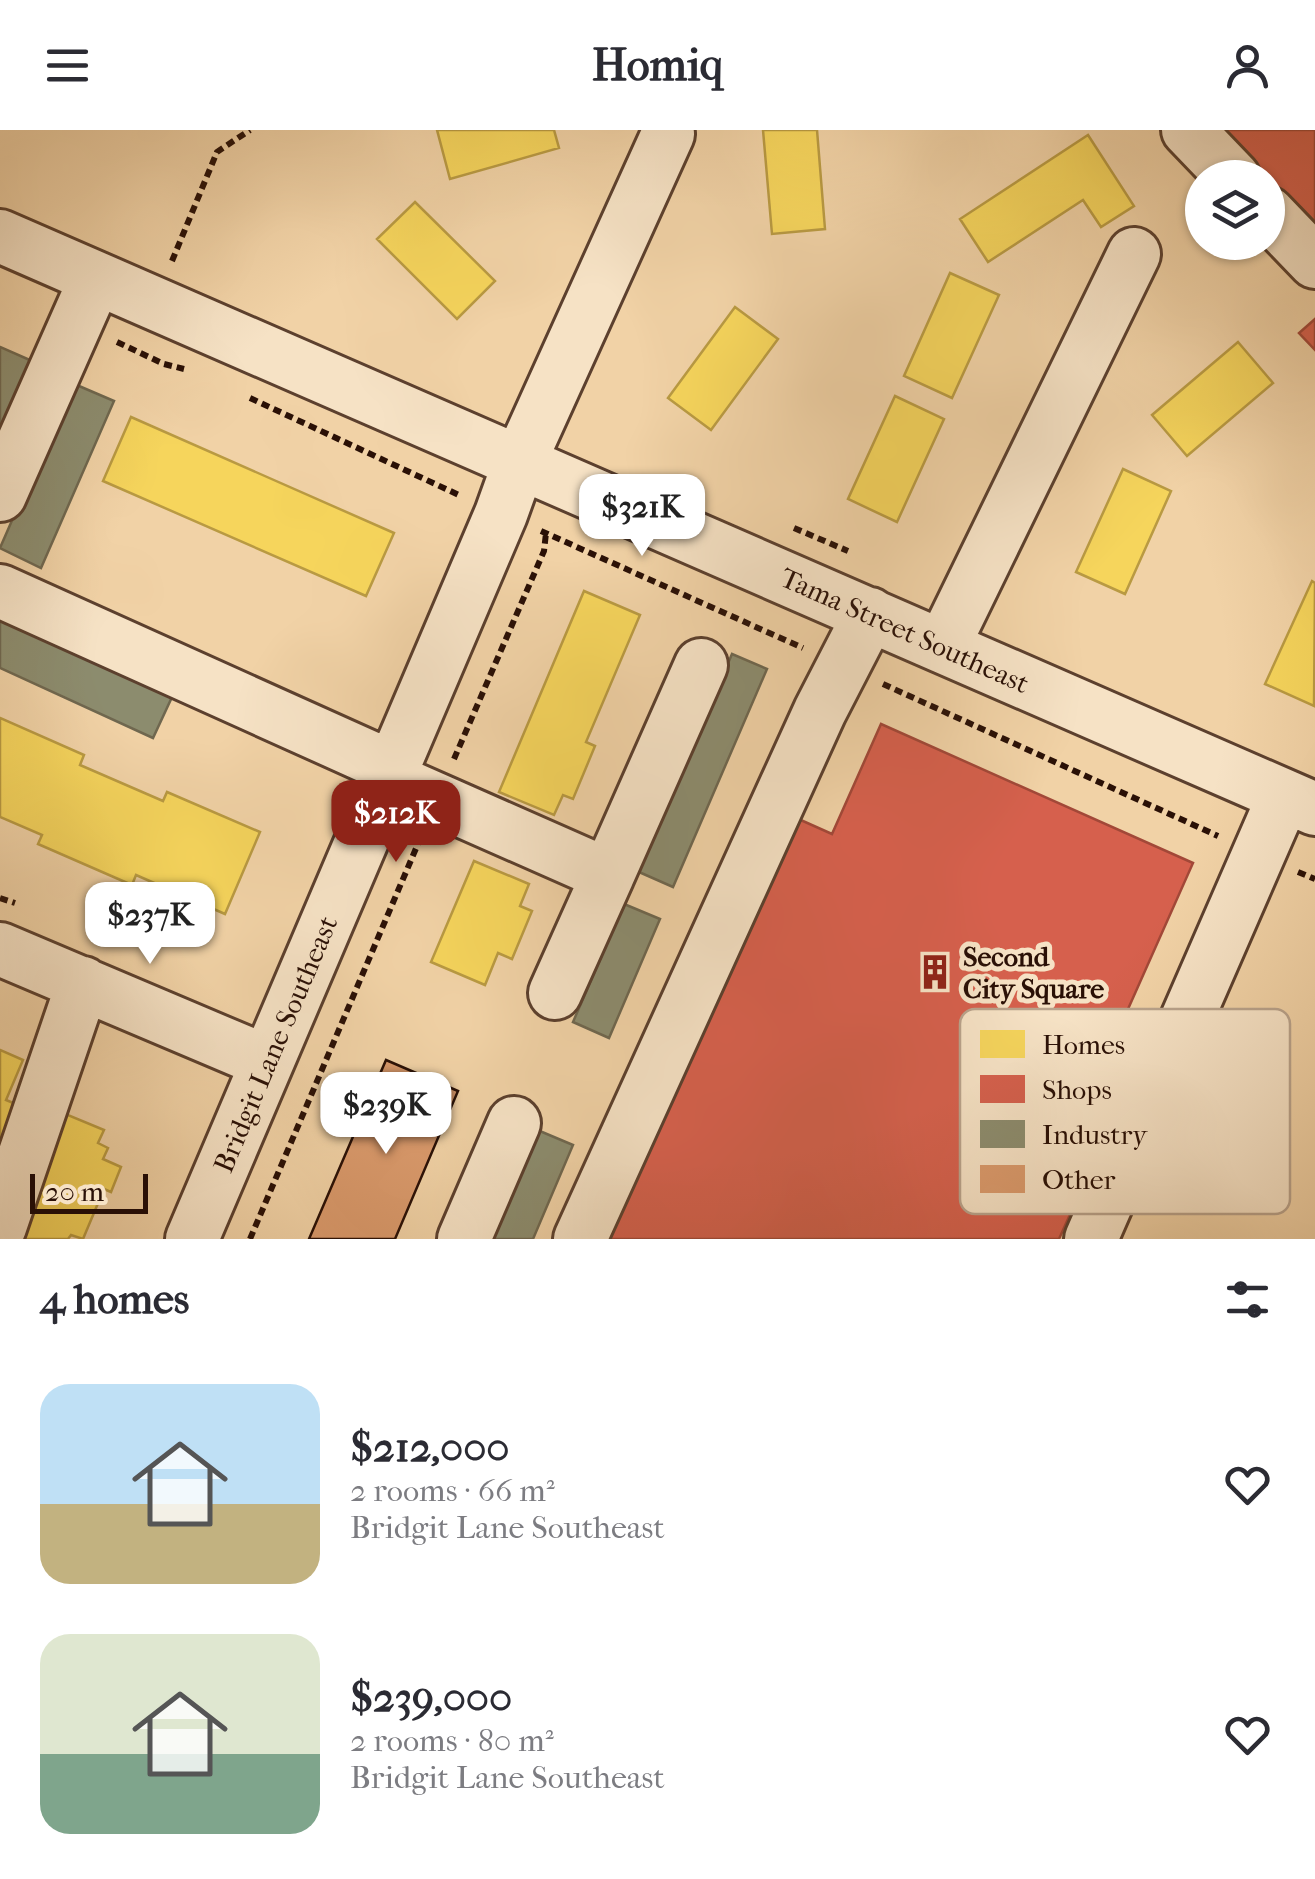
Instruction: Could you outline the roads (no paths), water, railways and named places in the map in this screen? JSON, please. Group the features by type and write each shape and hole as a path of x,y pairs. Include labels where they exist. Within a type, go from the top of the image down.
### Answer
{"street":[{"path":"1188,130 1217,160"},
{"name":"Bridgit Lane Southeast","path":"192,1239 391,773 523,524 520,461 668,134"},
{"path":"1285,231 1315,262"},
{"name":"Tama Street Southeast","path":"0,236 86,301 154,302 1300,803"},
{"path":"943,646 1134,254"},
{"path":"0,496 86,301"},
{"path":"0,590 391,773 437,799 608,874"},
{"path":"580,1239 820,711 870,614"},
{"path":"555,993 700,664"},
{"path":"1190,1009 1258,854 1300,803"},
{"path":"16,929 83,984 268,1062"},
{"path":"0,1227 83,984"},
{"path":"464,1239 514,1123"},
{"path":"1090,1239 1101,1214"}],"place":[{"name":"Second City Square","path":"935,972"}]}
